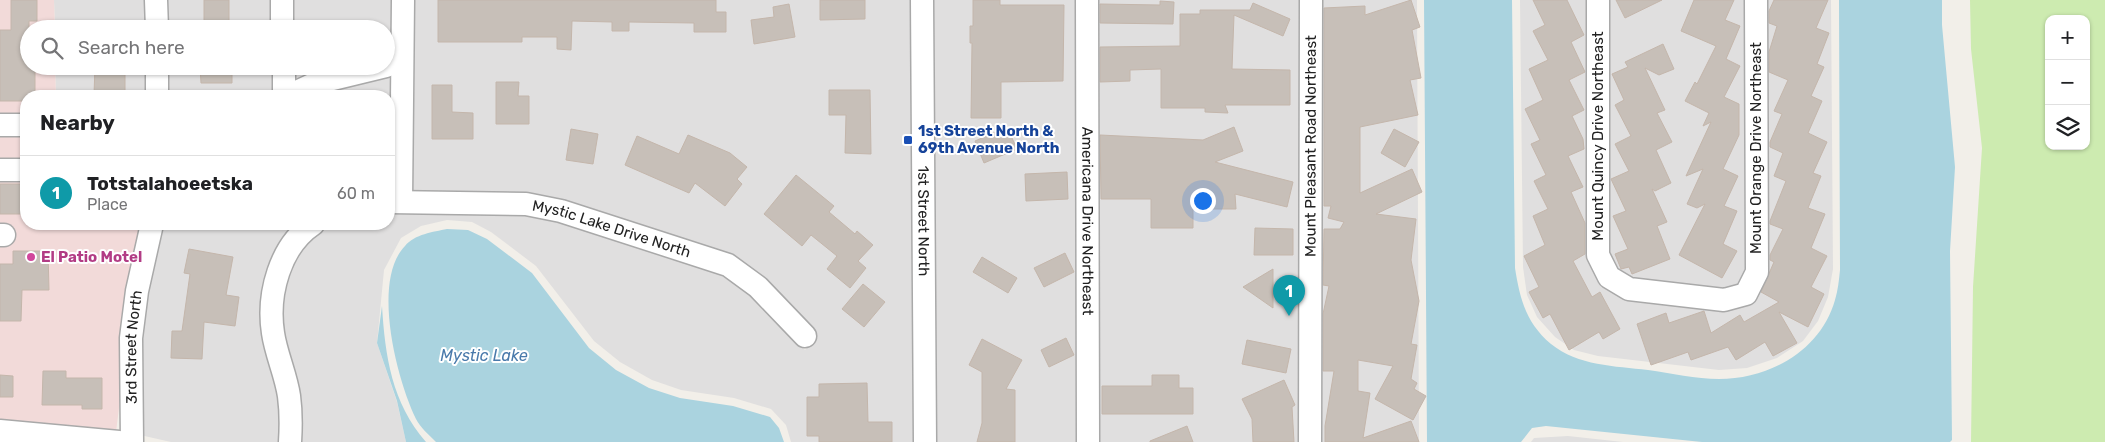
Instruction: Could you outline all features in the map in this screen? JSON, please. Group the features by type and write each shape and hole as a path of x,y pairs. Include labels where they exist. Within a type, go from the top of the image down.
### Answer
{"street":[{"path":"156,0 156,20"},
{"path":"282,0 282,20"},
{"path":"395,47 403,0"},
{"name":"1st Street North","path":"922,0 925,442"},
{"name":"Americana Drive Northeast","path":"1086,0 1088,442"},
{"name":"Mount Pleasant Road Northeast","path":"1310,442 1311,0"},
{"name":"Mount Quincy Drive Northeast","path":"1598,0 1598,255 1609,277 1629,289 1724,300 1746,294"},
{"name":"Mount Orange Drive Northeast","path":"1746,294 1757,272 1756,0"},
{"path":"157,75 157,90"},
{"path":"284,75 284,90"},
{"path":"301,90 316,83 350,75"},
{"path":"392,75 393,90"},
{"path":"0,125 20,125"},
{"path":"0,170 20,170"},
{"name":"Mystic Lake Drive North","path":"395,202 526,204 561,211 728,265 758,287 805,336"},
{"name":"3rd Street North","path":"132,442 131,338 137,291 151,230"},
{"path":"290,442 289,396 273,332 272,303 279,268 299,233 304,230"},
{"path":"0,431 119,442"}],"shaded area":[{"path":"0,0 54,0 55,20 20,20 20,75 55,75 56,90 20,90 20,230 141,230 116,432 0,421"},
{"path":"54,0 147,0 148,20 55,20"},
{"path":"165,0 395,0 395,20 165,20"},
{"path":"412,0 914,0 917,442 791,442 786,425 771,409 734,398 681,390 652,380 620,362 594,341 536,266 491,232 472,222 447,220 421,226 401,238 384,270 377,343 397,402 406,442 299,442 297,395 281,330 281,304 287,272 305,240 321,230 395,230 395,211 525,214 559,220 724,274 753,295 805,350 817,336 764,280 731,256 563,201 526,195 410,192"},
{"path":"931,0 1417,0 1419,442 934,442"},
{"path":"1520,0 1831,0 1833,269 1828,297 1818,321 1803,341 1777,358 1747,368 1719,370 1598,356 1574,350 1555,337 1537,317 1527,295 1523,267"},
{"path":"55,75 148,75 149,90 56,90"},
{"path":"166,75 394,75 394,90 166,90"},
{"path":"160,230 293,230 272,263 282,442 171,442 140,435 139,339"},
{"path":"1568,436 1623,442 1531,442 1534,438"}],"green space":[{"path":"1970,0 2105,0 2105,442 1971,442 1973,287 1982,148 1971,49"}],"water":[{"path":"1424,0 1512,0 1515,268 1525,310 1542,336 1551,344 1573,357 1597,364 1719,379 1757,374 1791,358 1806,347 1818,333 1828,318 1835,300 1840,270 1839,0 1942,0 1942,25 1955,167 1950,251 1952,440 1950,442 1702,442 1546,426 1532,428 1521,442 1427,442"},
{"name":"Mystic Lake","path":"447,229 468,230 487,239 532,273 589,348 616,370 649,388 680,398 733,406 770,417 779,428 784,442 436,442 416,419 401,380 391,331 390,282 395,262 409,242 424,234"},
{"path":"382,306 385,343 392,378 405,411 414,427 426,442 406,442 397,401 377,343"}],"building":[{"path":"11,0 37,0 37,20 20,20 20,75 35,75 35,90 20,90 20,101 0,101 0,30 11,30"},
{"path":"204,0 229,0 229,20 204,20"},
{"path":"438,0 716,0 716,12 726,12 726,32 694,32 694,23 629,22 629,31 612,31 612,22 572,21 571,50 557,49 557,37 522,37 522,42 438,42"},
{"path":"820,0 865,0 865,19 820,20"},
{"path":"973,0 1000,0 1000,5 1064,5 1063,81 1001,82 1001,118 971,118 972,43 970,43 970,26 973,26"},
{"path":"1411,0 1420,27 1412,30 1421,78 1410,80 1418,115 1360,127 1360,193 1412,169 1422,192 1376,214 1416,219 1411,260 1419,301 1411,344 1417,345 1411,379 1417,383 1414,389 1426,396 1413,420 1375,399 1393,366 1358,360 1358,391 1370,393 1363,438 1411,421 1419,442 1325,442 1325,426 1334,371 1323,371 1323,314 1329,286 1323,285 1324,229 1340,229 1344,222 1328,218 1331,206 1324,206 1324,8 1365,6 1365,15"},
{"path":"1533,0 1567,0 1584,35 1571,42 1585,72 1569,80 1584,110 1572,116 1583,139 1584,149 1568,156 1583,187 1571,192 1585,223 1585,254 1573,261 1592,297 1600,292 1620,329 1603,339 1599,332 1569,350 1550,314 1543,318 1529,292 1539,287 1524,256 1545,245 1533,216 1548,209 1534,181 1546,175 1531,144 1540,140 1525,109 1543,100 1529,69 1548,60 1533,31 1545,25"},
{"path":"1616,0 1662,0 1625,18"},
{"path":"1694,0 1734,0 1725,20 1740,26 1726,59 1740,66 1724,97 1739,104 1739,135 1723,169 1738,176 1724,206 1737,211 1723,244 1737,251 1722,278 1679,255 1705,204 1697,208 1687,204 1703,169 1686,176 1711,122 1703,126 1709,113 1685,101 1695,82 1697,84 1716,46 1681,31"},
{"path":"1774,0 1828,0 1816,28 1829,33 1817,64 1824,67 1811,96 1822,101 1808,133 1827,142 1813,173 1821,176 1808,208 1825,214 1811,248 1827,256 1811,287 1824,294 1808,327 1779,312 1797,343 1773,356 1765,342 1736,360 1728,347 1691,360 1688,352 1651,365 1637,324 1666,313 1669,323 1704,311 1711,333 1740,315 1744,322 1779,302 1761,292 1774,262 1770,260 1770,255 1783,229 1770,224 1770,221 1786,181 1774,176 1783,153 1770,147 1770,142 1782,114 1774,111 1788,80 1769,72 1769,52 1777,26 1769,23 1769,11"},
{"path":"1160,1 1174,2 1173,24 1100,23 1100,4 1160,5"},
{"path":"1253,3 1290,19 1283,36 1234,15 1232,69 1290,70 1290,105 1225,105 1228,113 1205,112 1205,108 1161,108 1161,69 1130,70 1130,81 1100,82 1100,47 1180,46 1180,14 1200,14 1200,10 1250,10"},
{"path":"789,4 795,37 754,44 751,20 774,17 773,7"},
{"path":"1663,44 1674,69 1659,75 1645,68 1665,110 1657,113 1672,142 1656,150 1671,183 1655,191 1652,189 1667,222 1657,226 1670,259 1632,274 1629,267 1621,269 1615,254 1628,249 1613,216 1626,211 1611,179 1629,171 1615,144 1631,136 1615,105 1624,100 1612,74 1628,67 1625,62"},
{"path":"95,75 125,75 125,90 94,90"},
{"path":"201,75 232,75 232,83 201,83"},
{"path":"496,82 519,82 518,96 529,96 529,124 496,124"},
{"path":"432,85 452,85 452,112 473,113 473,139 432,139"},
{"path":"829,90 870,90 871,154 845,153 846,115 829,115"},
{"path":"1007,127 1017,149 984,163 975,141"},
{"path":"1234,127 1243,151 1215,162 1293,182 1287,207 1235,194 1236,209 1193,209 1193,228 1151,228 1151,199 1101,199 1100,135 1203,140"},
{"path":"571,129 598,134 593,164 566,160"},
{"path":"1394,129 1419,142 1405,167 1381,153"},
{"path":"688,135 730,153 747,167 737,179 742,184 725,206 695,183 689,193 625,165 637,136 679,154"},
{"path":"1067,172 1068,199 1026,201 1025,174"},
{"path":"796,175 834,206 829,212 855,234 857,231 873,245 858,261 866,268 850,288 827,269 837,256 811,235 802,246 764,214"},
{"path":"0,184 20,184 20,214 0,214"},
{"path":"1255,228 1293,229 1293,255 1254,255"},
{"path":"189,249 233,257 226,295 239,297 235,326 204,322 202,359 171,358 172,331 182,331 190,274 184,273"},
{"name":"El Patio Motel","path":"13,251 48,251 49,290 22,290 21,321 0,321 0,264 13,264"},
{"path":"1065,253 1074,272 1044,287 1034,268"},
{"path":"982,257 1017,278 1008,293 973,272"},
{"path":"1273,269 1273,308 1243,287"},
{"path":"863,284 885,302 864,327 842,309"},
{"path":"1066,338 1074,355 1049,367 1041,350"},
{"path":"982,339 1022,360 1006,389 1015,390 1015,442 977,442 982,423 982,372 969,365"},
{"path":"1247,340 1291,349 1286,373 1242,364"},
{"path":"43,371 66,371 66,378 102,378 102,409 82,409 82,405 42,405"},
{"path":"0,375 13,376 13,397 0,397"},
{"path":"1152,375 1179,375 1179,388 1193,388 1193,414 1102,414 1102,386 1152,386"},
{"path":"1284,380 1295,405 1292,407 1294,442 1253,442 1252,419 1242,399"},
{"path":"867,383 868,422 892,422 892,442 819,442 819,436 807,436 807,397 819,397 819,384"},
{"path":"1187,426 1193,442 1150,442 1150,441"}],"place":[{"name":"1st Street North & 69th Avenue North","path":"908,140"},
{"name":"El Patio Motel","path":"31,257"},
{"name":"Totstalahoeetska","path":"1289,316"}]}
